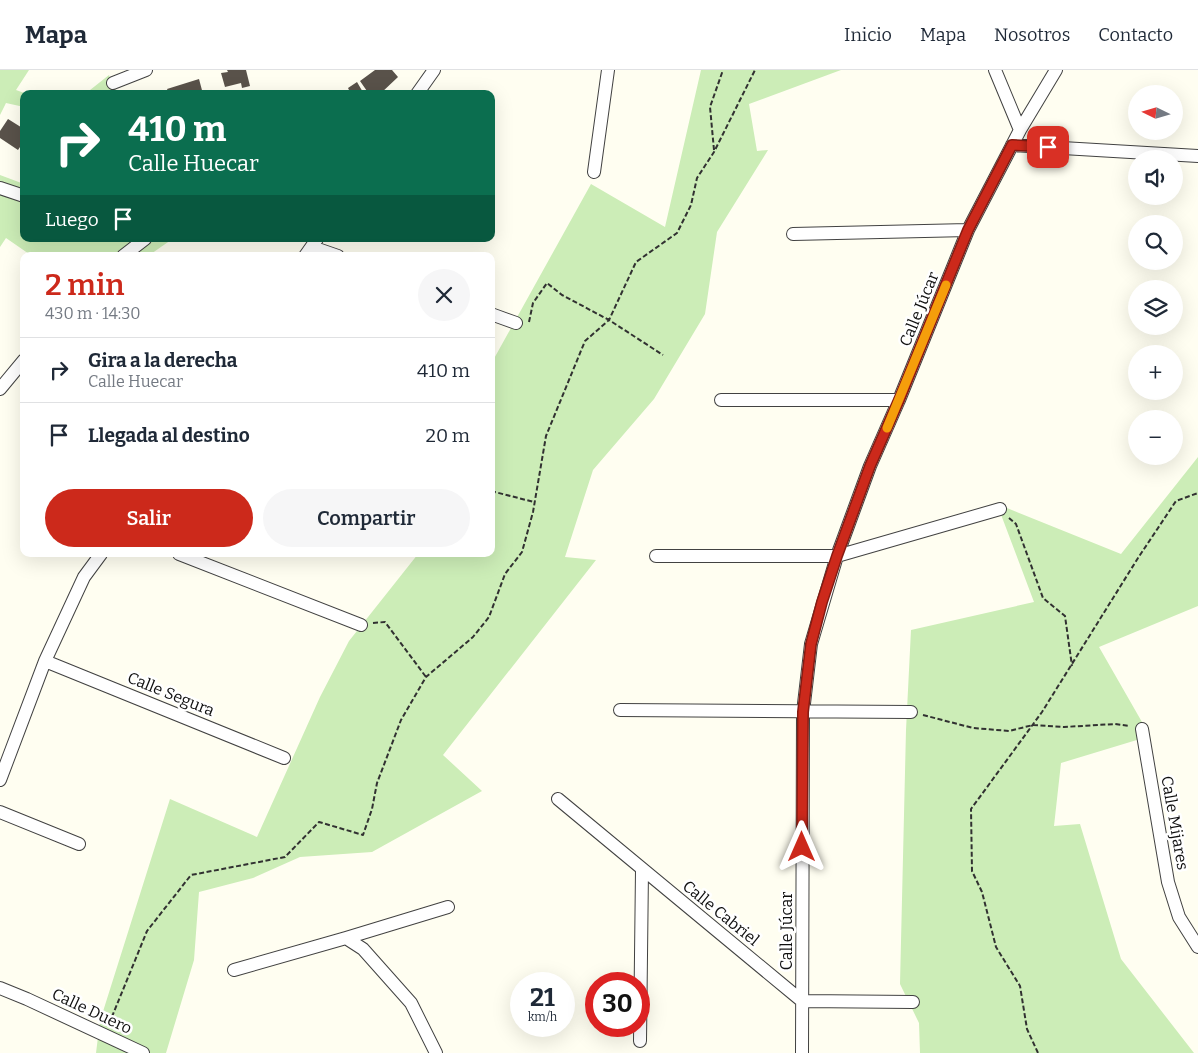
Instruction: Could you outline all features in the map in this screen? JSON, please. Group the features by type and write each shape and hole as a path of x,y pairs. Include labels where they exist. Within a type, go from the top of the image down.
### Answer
{"street":[{"path":"113,83 146,70"},
{"path":"420,90 434,70"},
{"path":"594,172 608,70"},
{"path":"995,70 1020,130"},
{"name":"Calle Júcar","path":"802,1053 803,712 811,644 837,556 870,466 968,230 1020,130 1056,70"},
{"path":"1012,145 1198,156"},
{"path":"0,188 20,195"},
{"path":"793,234 968,230"},
{"path":"128,252 141,242"},
{"path":"312,247 326,252"},
{"path":"495,315 523,322"},
{"path":"0,390 20,365"},
{"path":"721,400 899,400"},
{"path":"656,556 837,556 1000,510"},
{"path":"0,780 46,661 84,577 99,557"},
{"path":"188,557 361,625"},
{"name":"Calle Segura","path":"46,661 284,758"},
{"path":"620,710 911,712"},
{"name":"Calle Mijares","path":"1142,729 1168,882 1179,917 1198,947"},
{"name":"Calle Cabriel","path":"558,799 802,1001"},
{"path":"0,812 79,844"},
{"path":"640,1041 642,870"},
{"path":"234,970 448,907"},
{"path":"346,938 363,949 411,1004 436,1053"},
{"name":"Calle Duero","path":"0,983 27,999"},
{"name":"Calle Duero","path":"0,988 143,1053"},
{"path":"802,1001 913,1002"}],"path":[{"path":"714,152 710,106 723,70"},
{"path":"104,1035 147,931 191,875 285,857 318,822 363,835 386,757 401,720 426,677 473,637 489,617 505,574 522,552 534,502 546,436 585,342 609,320 636,262 677,233 691,205 697,178 714,152 754,70"},
{"path":"523,322 547,283 562,296 609,320 663,354"},
{"path":"495,492 534,502"},
{"path":"1038,1053 1027,1029 1020,986 996,947 982,892 972,871 971,810 1033,725 1176,501 1198,493"},
{"path":"1000,510 1016,524 1043,598 1066,616 1072,666"},
{"path":"361,625 385,622 426,677"},
{"path":"911,712 973,728 1009,731 1033,725 1064,727 1116,724 1142,729"}],"green space":[{"path":"0,70 29,70 16,90 20,91 20,106 6,103 0,115"},
{"path":"701,70 841,70 749,104 757,151 768,150 717,232 705,314 654,399 593,470 565,557 596,560 443,755 482,791 372,852 300,857 253,878 199,892 194,960 166,1053 96,1053 100,1021 170,799 257,837 320,697 349,641 416,557 495,557 495,357 591,184 665,227"},
{"path":"109,75 116,90 90,90"},
{"path":"0,175 20,182 20,242 168,242 154,252 26,252 6,238 0,247"},
{"path":"1198,457 1198,606 1099,647 1150,736 1061,763 1054,826 1080,824 1121,959 1194,1053 920,1053 919,1023 900,984 906,730 911,630 1034,602 997,504 1121,554"}],"building":[{"path":"227,70 246,70 250,86 242,88 241,83 225,87 221,73 228,72"},
{"path":"375,70 392,70 398,77 384,90 366,90 360,81"},
{"path":"199,79 202,90 167,90"},
{"path":"357,82 362,90 349,90 348,88"},
{"path":"8,119 20,126 20,147 18,150 0,138 0,131"}],"slow traffic":[{"path":"887,428 946,285"}],"route":[{"path":"802,847 803,712 811,644 837,556 870,466 968,230 1012,145 1048,147"}]}
